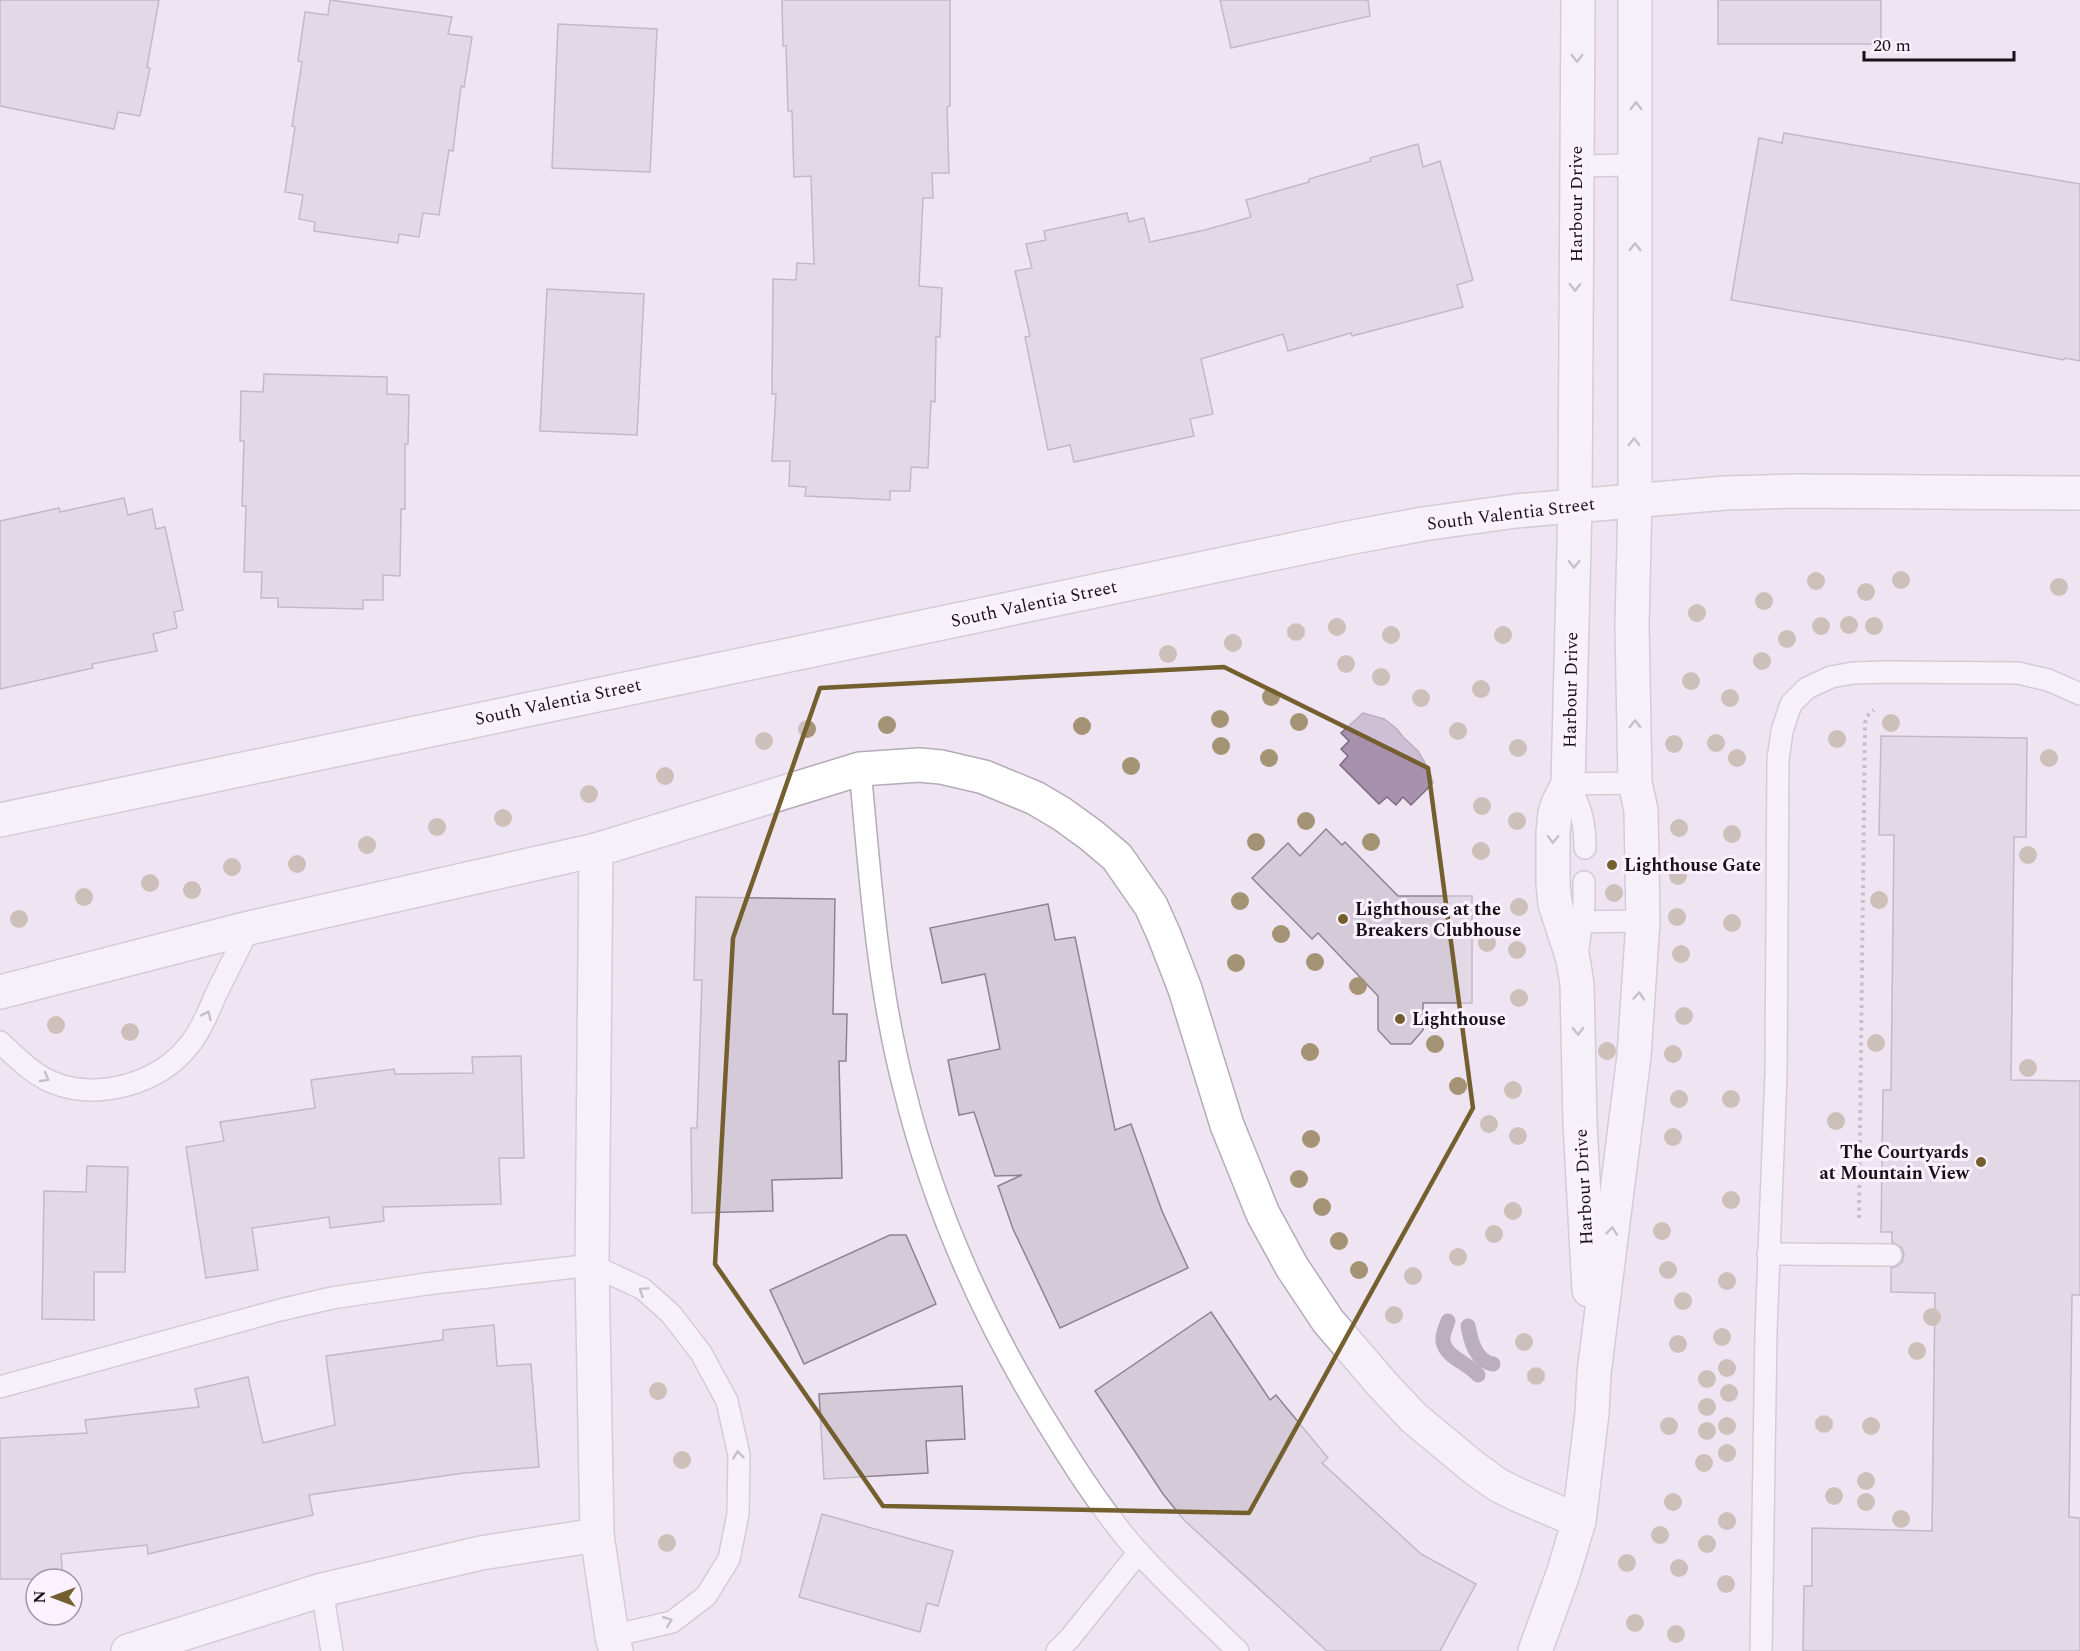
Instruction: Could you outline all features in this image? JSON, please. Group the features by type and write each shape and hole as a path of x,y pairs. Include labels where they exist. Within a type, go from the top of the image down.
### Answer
{"street":[{"name":"Harbour Drive","path":"1535,1651 1563,1574 1579,1521 1593,1413 1594,1373 1580,1123 1578,994 1571,922 1555,904 1552,833 1558,804 1568,784 1575,506 1578,0"},
{"name":"Harbour Drive","path":"1594,1373 1634,1056 1643,921 1641,810 1635,783 1632,625 1635,500 1635,0"},
{"name":"South Valentia Street","path":"0,820 1348,538 1461,518 1725,493 1794,491 2080,493"},
{"path":"0,992 249,928 596,850 860,769 930,766 950,768 984,777 1035,798 1091,835 1117,857 1151,906 1185,989 1227,1125 1263,1214 1311,1298 1350,1348 1414,1418 1498,1485 1579,1521"},
{"path":"596,850 592,1265 597,1535 614,1643"},
{"path":"128,1651 322,1590 481,1553 597,1535"}],"lane":[{"path":"1576,166 1635,165"},
{"path":"1761,1651 1768,1254 1776,1074 1778,760 1784,720 1791,704 1802,692 1821,680 1863,672 2018,673 2048,680 2080,694"},
{"path":"860,769 871,893 891,1026 903,1086 936,1199 982,1306 1027,1390 1063,1449 1103,1508 1139,1552 1238,1651"},
{"path":"1585,848 1584,822 1578,803 1568,784 1635,783"},
{"path":"1571,922 1584,906 1584,882"},
{"path":"1571,922 1643,921"},
{"path":"0,1042 29,1068 54,1083 80,1089 110,1089 139,1082 164,1069 186,1050 204,1022 249,928"},
{"path":"1768,1254 1892,1255"},
{"path":"0,1387 280,1310 332,1298 426,1284 592,1265 643,1289 671,1314 701,1353 727,1401 739,1455 738,1514 729,1559 706,1596 672,1622 614,1643"},
{"path":"1057,1651 1139,1552"},
{"path":"322,1590 332,1651"}],"path":[{"path":"1859,1255 1865,723 1867,716 1873,710 1881,708"}],"highlighted area":[{"path":"1224,667 1428,768 1473,1108 1249,1513 883,1506 715,1264 733,938 820,688"}],"shaded area":[{"path":"1363,713 1384,719 1397,729 1418,751 1429,770 1433,783 1411,805 1403,797 1396,805 1387,797 1379,804 1340,765 1348,756 1341,749 1349,741 1341,733"}],"building":[{"path":"0,0 159,0 147,67 150,68 140,116 118,112 114,129 0,106"},
{"path":"330,0 452,17 448,34 472,37 464,87 461,86 453,151 449,150 439,215 423,213 419,237 399,234 398,243 314,231 315,222 299,219 303,195 285,192 295,127 292,126 302,62 298,61 305,12 328,15"},
{"path":"782,0 950,0 950,106 947,107 949,173 932,173 933,198 923,198 919,286 942,288 940,337 936,337 935,402 931,401 928,468 911,467 910,491 890,491 890,500 805,496 806,487 789,486 790,461 772,461 776,394 772,394 773,279 796,280 797,263 814,264 811,176 794,177 792,111 788,111"},
{"path":"1220,0 1368,0 1370,16 1231,48"},
{"path":"1718,0 1881,0 1881,44 1718,44"},
{"path":"558,24 657,29 650,172 552,168"},
{"path":"1784,133 2080,184 2080,361 1731,300 1759,138 1782,143"},
{"path":"1418,144 1423,167 1440,161 1473,280 1457,285 1463,307 1352,336 1351,333 1288,351 1283,334 1201,359 1213,414 1190,419 1194,436 1074,462 1070,445 1048,450 1025,337 1030,336 1015,271 1032,268 1026,244 1046,240 1044,231 1127,213 1129,222 1144,218 1150,242 1205,230 1251,217 1246,200 1309,182 1309,179 1371,161 1370,158"},
{"path":"547,289 644,294 637,435 540,431"},
{"path":"264,374 387,377 387,394 409,395 408,444 405,444 405,509 401,509 400,576 383,575 383,600 363,600 363,609 278,607 278,598 261,598 262,572 244,572 246,506 242,506 244,441 240,441 241,391 263,392"},
{"path":"124,498 128,515 152,509 156,529 165,527 183,610 174,612 177,628 153,634 157,651 92,664 93,668 0,689 0,521 59,508 60,512"},
{"name":"The Courtyards at Mountain View","path":"1881,736 2027,738 2026,837 2014,837 2011,1080 2080,1081 2080,1295 2072,1295 2069,1517 2080,1518 2080,1651 1803,1651 1804,1586 1812,1586 1812,1528 1932,1531 1935,1293 1891,1292 1891,1268 1902,1262 1904,1255 1902,1248 1892,1242 1892,1232 1881,1232 1883,1090 1891,1090 1894,835 1879,835"},
{"name":"Lighthouse at the Breakers Clubhouse","path":"1326,829 1342,845 1345,842 1398,896 1472,896 1472,1003 1423,1003 1423,1030 1411,1044 1391,1044 1378,1030 1378,996 1318,933 1312,939 1252,878 1288,843 1300,856"},
{"path":"696,897 835,899 833,1014 847,1014 846,1061 839,1061 842,1178 772,1180 773,1211 692,1213 691,1128 697,1128 702,980 694,980"},
{"path":"1048,904 1055,940 1075,937 1115,1130 1131,1124 1162,1211 1188,1268 1060,1328 1013,1229 998,1186 1022,1175 995,1176 974,1112 959,1115 948,1060 1000,1049 985,974 942,983 930,928"},
{"path":"521,1056 524,1158 499,1158 501,1204 383,1207 384,1221 330,1228 329,1217 252,1228 258,1270 206,1278 186,1147 224,1141 220,1122 315,1108 311,1080 394,1069 395,1074 473,1073 472,1057"},
{"path":"87,1166 128,1167 125,1272 94,1272 94,1320 42,1319 44,1191 86,1192"},
{"path":"890,1235 906,1235 936,1304 804,1364 770,1290"},
{"path":"1211,1312 1270,1400 1276,1395 1328,1458 1322,1463 1421,1554 1476,1584 1440,1651 1327,1651 1184,1520 1163,1494 1095,1391"},
{"path":"494,1325 497,1366 531,1364 539,1467 464,1473 309,1495 313,1515 148,1554 147,1545 61,1554 62,1567 24,1567 24,1579 0,1579 0,1438 87,1433 85,1420 199,1407 195,1389 248,1377 263,1443 335,1425 326,1356 443,1340 443,1330"},
{"path":"962,1386 965,1439 926,1441 928,1473 824,1479 819,1394"},
{"path":"822,1514 953,1551 938,1606 927,1603 920,1632 799,1597"}],"waterway":[{"path":"1448,1321 1443,1336 1445,1347 1452,1356 1478,1375"},
{"path":"1468,1326 1478,1355 1493,1364"}],"place":[{"name":"Lighthouse Gate","path":"1612,865"},
{"name":"Lighthouse at the Breakers Clubhouse","path":"1343,919"},
{"name":"Lighthouse","path":"1400,1019"},
{"name":"The Courtyards at Mountain View","path":"1981,1162"}]}
